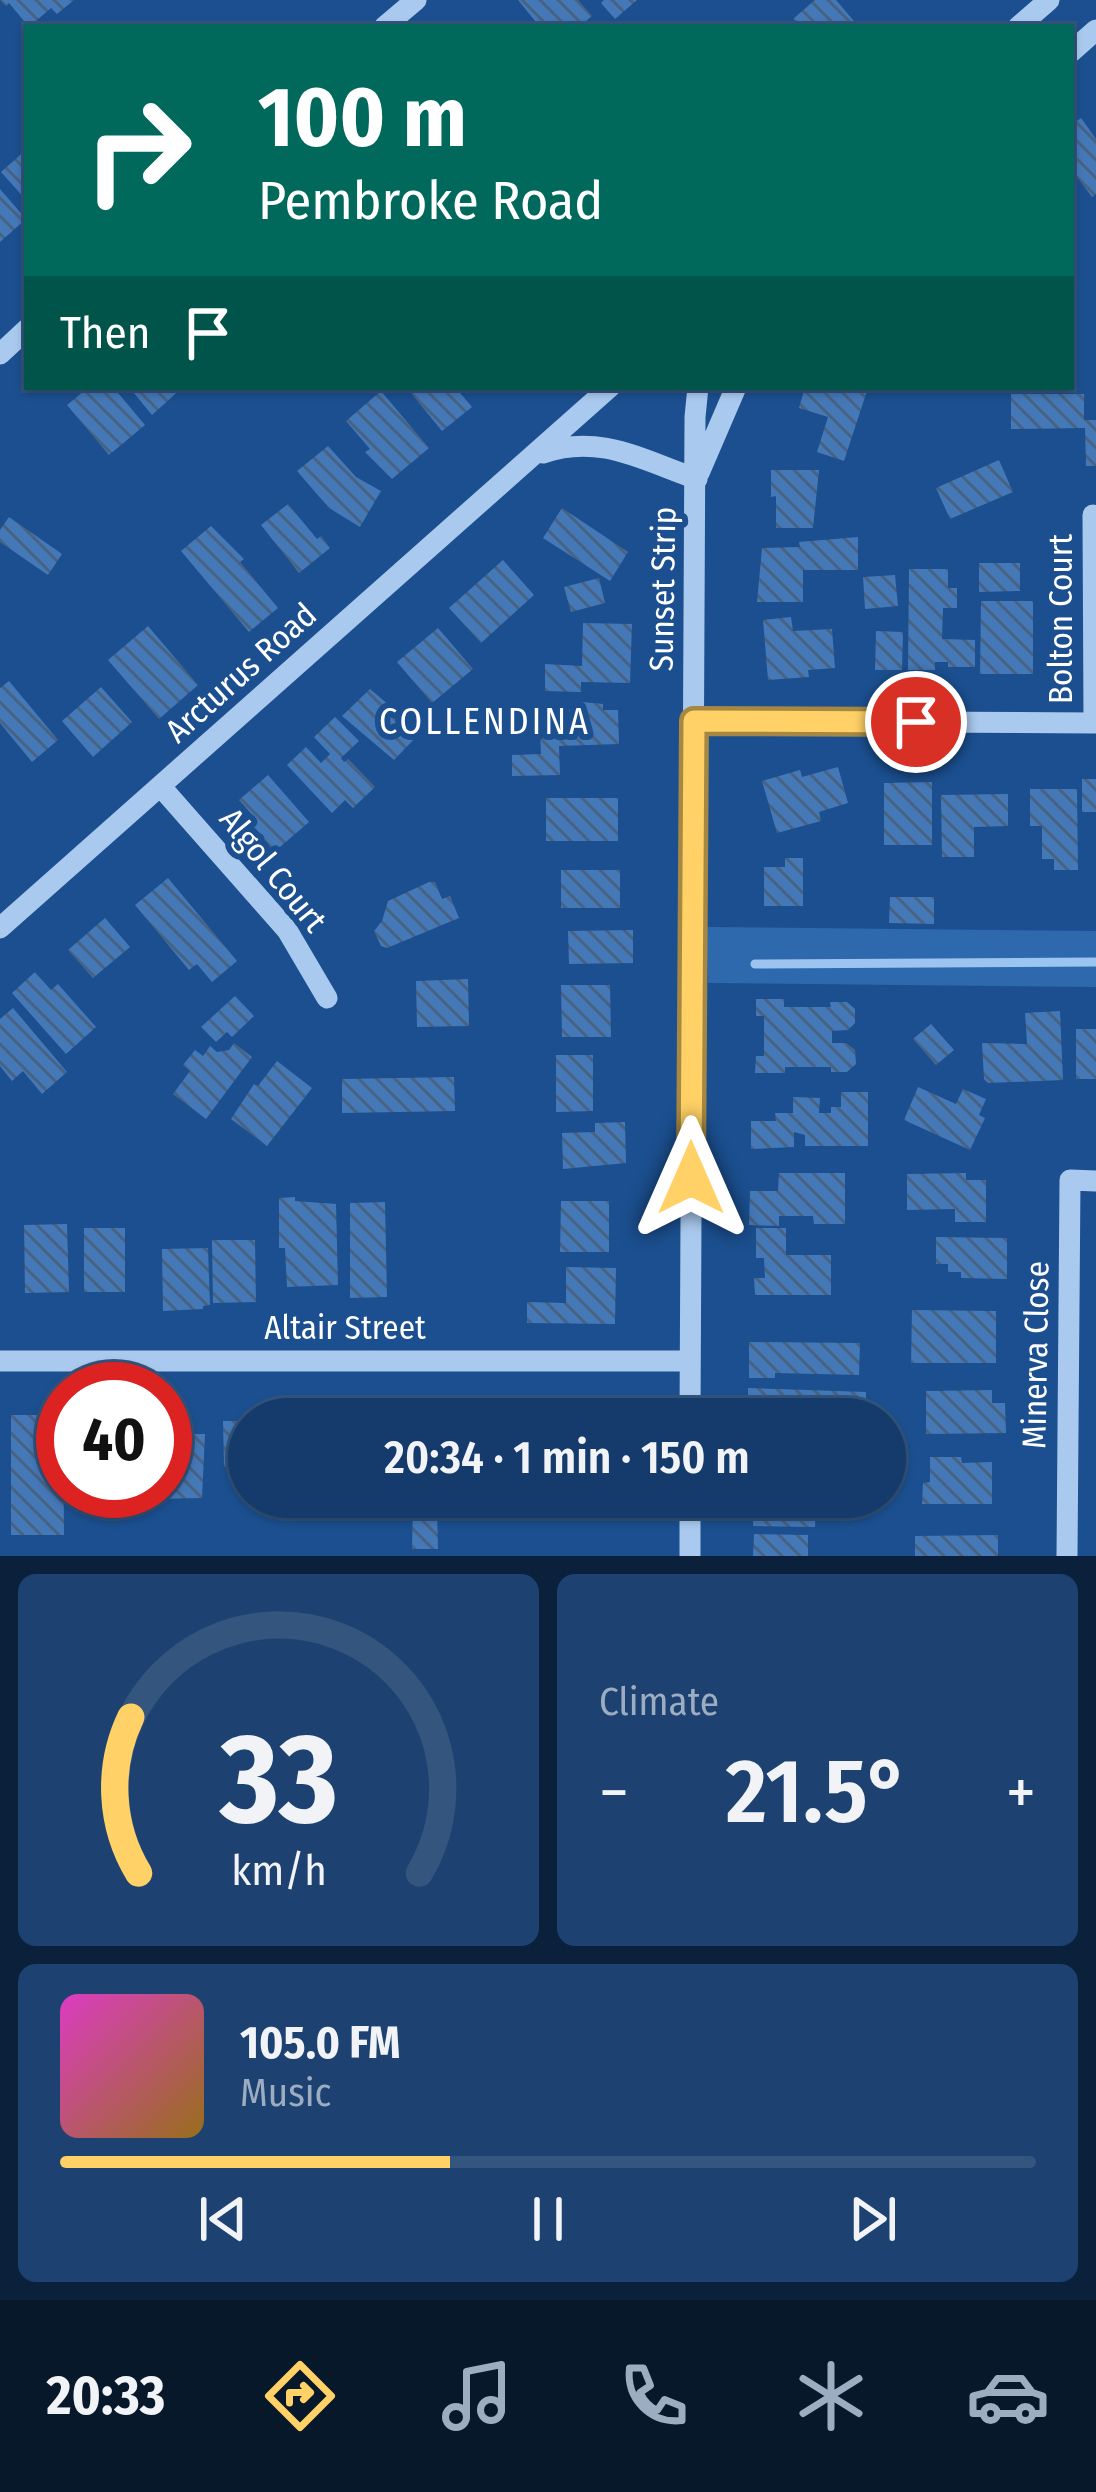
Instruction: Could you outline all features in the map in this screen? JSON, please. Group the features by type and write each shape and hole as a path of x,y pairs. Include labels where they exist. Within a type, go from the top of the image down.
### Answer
{"street":[{"path":"388,24 416,0"},
{"path":"1021,24 1048,0"},
{"path":"0,354 24,332"},
{"name":"Arcturus Road","path":"0,928 607,390"},
{"name":"Sunset Strip","path":"690,1398 698,390"},
{"name":"Sunset Strip","path":"697,479 735,390"},
{"name":"Arcturus Road","path":"524,466 550,451 606,445 697,479"},
{"name":"Bolton Court","path":"1093,515 1095,723"},
{"path":"694,721 1095,723"},
{"name":"Algol Court","path":"162,788 287,930 327,998"},
{"name":"Minerva Close","path":"1066,1556 1070,1180 1096,1181"},
{"name":"Altair Street","path":"0,1360 689,1361"},
{"path":"690,1518 690,1556"}],"shaded area":[{"path":"706,927 1096,931 1096,987 708,983"}],"building":[{"path":"0,0 74,0 57,14 51,8 32,24 26,24 9,3 6,6"},
{"path":"518,0 578,0 592,16 583,24 538,24"},
{"path":"637,0 615,19 601,3"},
{"path":"815,0 836,0 856,24 797,24 793,19"},
{"path":"1081,118 1096,139 1096,194 1092,197 1074,173 1074,123"},
{"path":"24,152 24,198 1,172"},
{"path":"0,189 24,221 0,242"},
{"path":"85,390 116,390 145,425 109,455 67,405"},
{"path":"131,390 180,390 152,415"},
{"path":"408,390 458,390 472,407 442,431"},
{"path":"804,390 867,391 844,461 817,452 828,417 799,408"},
{"path":"381,391 429,448 392,479 365,452 370,449 346,421"},
{"path":"1011,394 1084,394 1084,420 1096,420 1096,466 1086,466 1085,428 1011,429"},
{"path":"328,446 356,477 381,491 360,527 329,508 297,471"},
{"path":"999,460 1013,492 950,519 936,488"},
{"path":"771,470 819,470 813,528 776,528"},
{"path":"288,504 330,548 299,573 261,525"},
{"path":"562,508 628,552 610,581 543,538"},
{"path":"9,517 62,554 48,575 0,542 0,530"},
{"path":"211,526 244,559 240,562 278,608 249,632 181,551"},
{"path":"858,537 858,570 803,570 803,602 757,602 762,548"},
{"path":"503,560 534,595 481,643 449,608"},
{"path":"979,563 1020,563 1020,591 979,592"},
{"path":"909,569 948,569 948,588 957,588 957,608 943,608 942,639 975,640 975,667 935,662 935,670 908,670"},
{"path":"895,575 898,606 865,609 863,577"},
{"path":"599,578 605,603 571,612 564,587"},
{"path":"981,601 1033,601 1033,674 980,674"},
{"path":"791,617 793,631 832,629 835,668 808,670 809,677 768,680 763,620"},
{"path":"583,623 632,624 630,683 581,682 581,692 545,691 545,664 582,666"},
{"path":"148,626 198,685 159,719 108,660"},
{"path":"438,628 473,669 432,703 397,662"},
{"path":"876,631 903,632 902,670 875,670"},
{"path":"9,681 58,740 32,762 0,723 0,688"},
{"path":"101,687 132,722 93,757 62,721"},
{"path":"370,689 421,732 394,760 342,716"},
{"path":"582,702 618,710 619,744 559,746 560,775 512,776 512,755 541,754 539,710 582,709"},
{"path":"335,717 359,741 341,758 348,759 375,787 353,808 345,800 332,813 287,765 306,747 321,763 330,754 314,737"},
{"path":"838,767 848,803 819,812 821,821 777,833 762,781 800,770 802,777"},
{"path":"268,775 309,822 273,853 248,824 255,818 239,800"},
{"path":"1082,779 1096,779 1096,812 1082,812"},
{"path":"932,782 932,845 884,845 884,783"},
{"path":"1030,789 1077,789 1078,870 1054,870 1054,859 1042,859 1042,826 1030,826"},
{"path":"1008,794 1008,826 974,827 974,857 942,857 941,795"},
{"path":"546,798 618,798 618,841 546,841"},
{"path":"785,858 803,858 803,906 764,906 764,867 785,867"},
{"path":"561,870 620,870 620,908 561,908"},
{"path":"168,878 237,961 212,982 197,964 189,970 135,905"},
{"path":"435,882 442,899 450,896 459,918 387,948 381,946 374,931 388,901"},
{"path":"890,897 934,897 934,924 889,923"},
{"path":"105,918 130,947 93,978 68,950"},
{"path":"633,930 633,963 569,964 568,931"},
{"path":"35,972 51,990 58,984 96,1027 66,1054 12,993"},
{"path":"468,979 469,1026 417,1027 416,981"},
{"path":"561,985 610,985 611,1037 562,1037"},
{"path":"235,996 254,1016 232,1037 227,1032 216,1042 201,1027"},
{"path":"756,999 784,999 784,1007 831,1007 830,1002 847,1002 855,1009 855,1023 848,1030 832,1031 832,1043 846,1043 855,1050 856,1064 847,1072 831,1072 831,1067 785,1067 785,1073 755,1073 756,1056 764,1056 764,1016 756,1016"},
{"path":"13,1008 67,1072 42,1094 23,1071 12,1081 0,1066 0,1019"},
{"path":"1060,1011 1063,1080 988,1083 984,1079 982,1043 1027,1044 1025,1013"},
{"path":"931,1024 954,1050 936,1065 913,1039"},
{"path":"1076,1029 1096,1029 1096,1079 1076,1079"},
{"path":"234,1043 252,1057 206,1119 173,1094 190,1071 183,1065 195,1050 203,1056 210,1046 217,1052 229,1050"},
{"path":"556,1055 593,1055 593,1111 556,1112"},
{"path":"277,1061 312,1088 267,1146 231,1119 254,1084 258,1086"},
{"path":"454,1077 455,1111 342,1113 342,1079"},
{"path":"918,1087 956,1104 963,1089 986,1099 979,1115 985,1118 970,1150 904,1120"},
{"path":"841,1092 868,1092 868,1146 805,1146 805,1135 794,1132 794,1147 751,1149 751,1121 776,1121 775,1113 793,1113 793,1097 820,1098 819,1113 831,1113 831,1107 841,1107"},
{"path":"625,1122 626,1163 563,1169 562,1133 595,1132 595,1123"},
{"path":"779,1173 845,1173 845,1224 814,1224 813,1216 779,1216 779,1226 749,1225 750,1191 778,1191"},
{"path":"966,1173 966,1180 986,1180 986,1222 955,1222 955,1209 907,1210 907,1174"},
{"path":"295,1197 295,1201 336,1204 338,1285 287,1287 285,1248 279,1248 279,1198"},
{"path":"561,1201 609,1201 609,1252 560,1252"},
{"path":"385,1202 387,1297 350,1298 350,1203"},
{"path":"67,1224 69,1292 25,1293 24,1225"},
{"path":"84,1228 125,1228 125,1292 84,1292"},
{"path":"756,1228 786,1228 786,1255 831,1255 831,1295 755,1295 754,1278 765,1278 764,1258 756,1258"},
{"path":"936,1237 1007,1238 1007,1279 961,1278 961,1272 948,1272 948,1264 936,1264"},
{"path":"212,1240 255,1240 256,1302 213,1303"},
{"path":"208,1248 210,1305 163,1311 162,1249"},
{"path":"566,1267 616,1268 615,1324 527,1323 527,1302 566,1303"},
{"path":"912,1310 996,1311 996,1363 911,1363"},
{"path":"749,1342 860,1343 859,1375 775,1373 775,1378 749,1378"},
{"path":"748,1388 866,1392 866,1398 748,1398"},
{"path":"992,1390 992,1403 1005,1403 1006,1433 926,1434 926,1391"},
{"path":"11,1415 36,1415 36,1518 64,1518 64,1535 11,1535"},
{"path":"223,1421 228,1421 228,1467 224,1467"},
{"path":"192,1434 205,1434 202,1498 192,1498"},
{"path":"930,1457 992,1462 992,1504 922,1504 923,1483 930,1482"},
{"path":"413,1518 437,1518 438,1549 412,1549"},
{"path":"753,1518 815,1518 815,1527 753,1526"},
{"path":"754,1534 808,1535 808,1556 753,1556"},
{"path":"998,1535 998,1556 915,1556 915,1536"}],"waterway":[{"path":"755,964 1096,962"}],"district":[{"name":"COLLENDINA","path":"485,722"}],"route":[{"path":"691,1178 694,721 916,722"}]}
